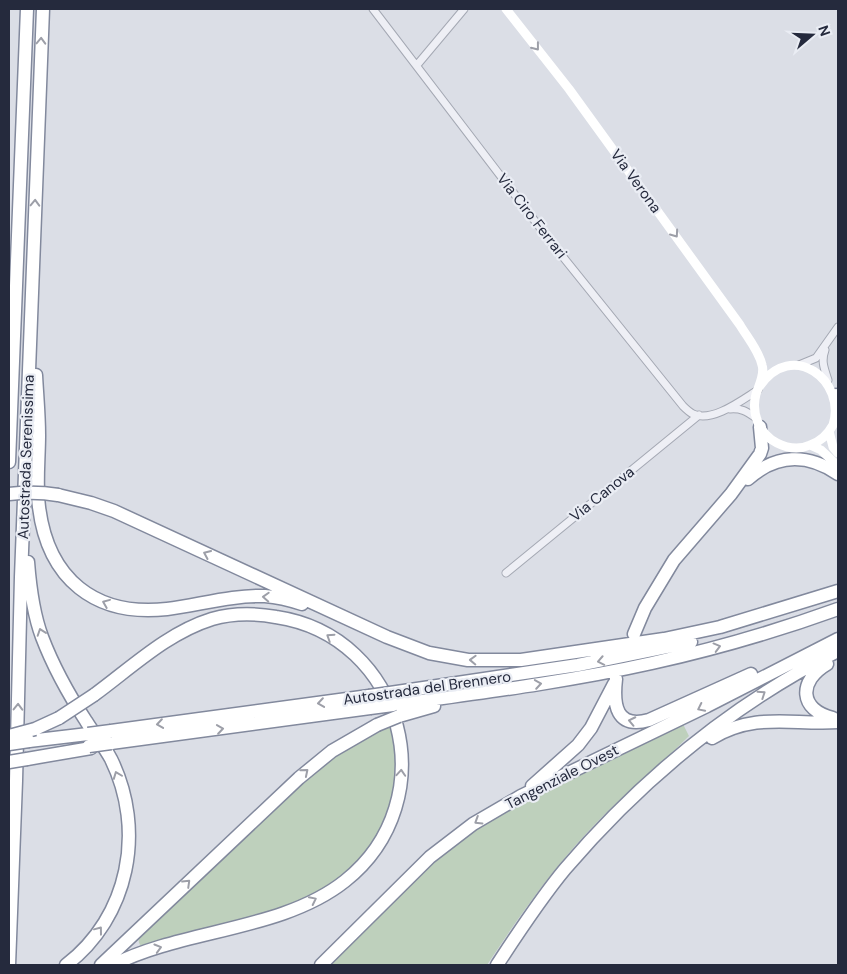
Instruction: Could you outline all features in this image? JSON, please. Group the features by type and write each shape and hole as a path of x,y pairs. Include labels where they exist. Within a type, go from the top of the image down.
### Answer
{"highway":[{"name":"Autostrada Serenissima","path":"9,462 27,9"},
{"name":"Autostrada Serenissima","path":"9,965 43,9"},
{"path":"9,261 21,163"},
{"path":"33,252 39,433 38,498 41,519 49,548 60,569 68,578 89,594 100,601 121,608 141,610 166,609 242,597 265,596 283,598 331,611"},
{"path":"634,634 645,608 674,560 731,494 760,454 762,448 758,423"},
{"path":"731,494 755,472 768,464 786,459 813,461 828,467 838,474"},
{"path":"9,494 43,492 91,502 114,510 387,638 429,653 468,660 521,660 614,648 720,627 838,591"},
{"path":"24,510 30,583 36,620 42,638 61,680 110,759 120,783 128,822 128,864 115,904 104,924 87,945 66,965"},
{"name":"Autostrada del Brennero","path":"394,705 666,648 714,636 838,597"},
{"name":"Autostrada del Brennero","path":"9,756 27,751 370,702 394,705 595,675 661,661 769,632 838,609"},
{"path":"9,736 35,729 59,718 175,636 214,619 244,614 280,617 324,632 362,663 378,682 391,707 398,730 402,760 398,798 389,824 364,863 335,888 312,901 281,913 148,951 112,965"},
{"path":"521,796 578,745 591,728 616,679 614,702 618,712 628,721 642,722 787,658 838,639"},
{"name":"Tangenziale Ovest","path":"321,965 430,857 473,824 521,796 707,706 838,639"},
{"path":"497,965 564,870 618,812 667,766 730,716 762,694 803,669 838,651"},
{"path":"838,658 814,673 808,682 807,693 810,704 817,713 838,720"},
{"name":"Autostrada del Brennero","path":"111,740 137,740 370,702"},
{"path":"101,965 298,778 332,751 377,725 394,705"},
{"path":"667,766 738,725 775,720 838,720"},
{"path":"9,762 27,751 89,743"},
{"name":"Autostrada del Brennero","path":"9,744 27,751"}],"street":[{"name":"Via Ciro Ferrari","path":"373,9 462,127 670,392 683,406 692,413 699,415"},
{"path":"417,66 464,9"},
{"name":"Via Verona","path":"506,9 569,89 637,181 734,316 760,358"},
{"path":"727,409 758,388 765,379 781,368 799,365 816,358 838,327"},
{"path":"699,415 708,415 727,409 739,408 745,410 773,441 782,446 791,448 810,445 821,440 829,431 837,414 837,396 822,364 822,358 828,342"},
{"path":"760,358 764,362 781,368"},
{"path":"758,423 754,404 763,370 760,358"},
{"path":"799,365 813,369 828,380"},
{"name":"Via Canova","path":"506,573 699,415"},
{"path":"829,431 833,447 838,453"},
{"path":"810,445 821,450 838,466"}],"green space":[{"path":"393,724 398,758 390,812 365,857 329,887 278,909 141,946 139,941 140,935 334,754"},
{"path":"683,724 689,736 613,807 570,851 513,926 487,965 331,965 397,895 446,851 497,815"}]}
